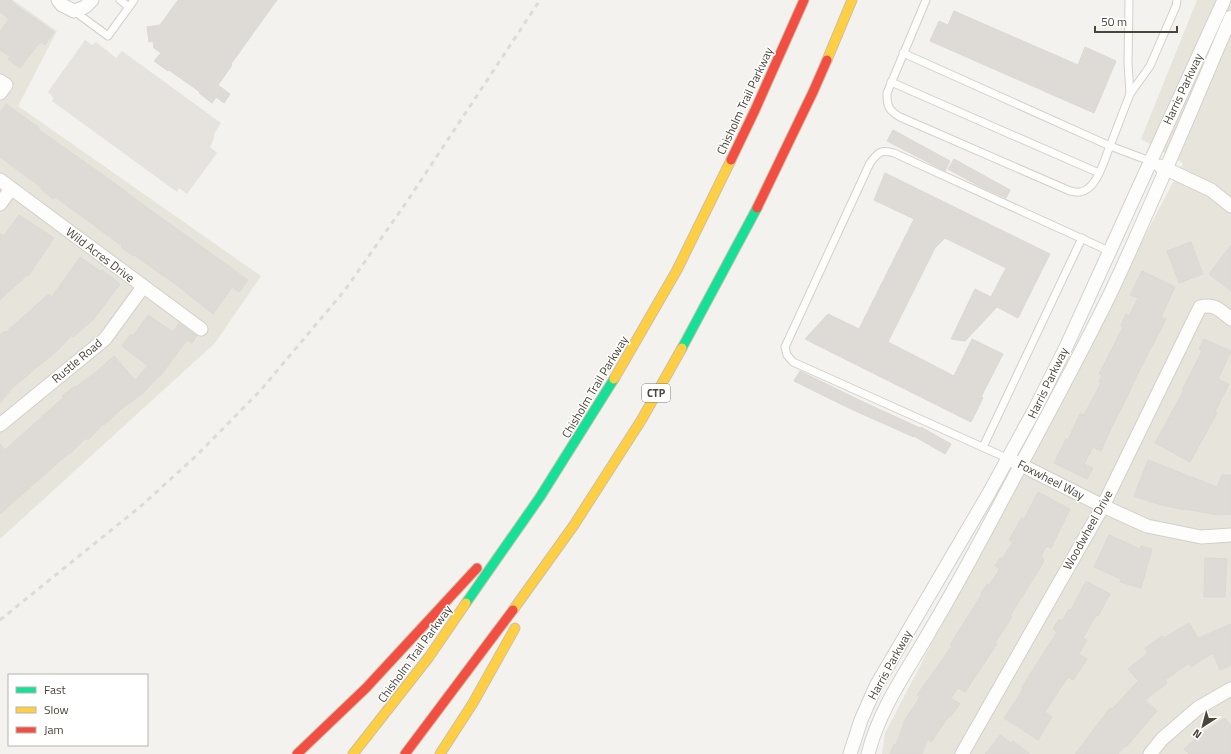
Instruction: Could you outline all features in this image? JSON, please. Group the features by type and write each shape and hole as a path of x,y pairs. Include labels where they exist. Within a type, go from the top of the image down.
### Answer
{"highway":[{"name":"Chisholm Trail Parkway","path":"353,754 429,657 540,497 604,396 677,270 755,110 804,0"},
{"name":"CTP","path":"405,754 498,633 574,525 642,419 742,237 813,92 852,0"},
{"path":"297,754 366,688 540,497"},
{"path":"531,600 574,525"},
{"path":"440,754 473,703 520,621"}],"street":[{"path":"58,0 62,5 74,11 85,8 92,0"},
{"name":"Harris Parkway","path":"850,754 861,720 876,686 1009,459 1066,345 1224,0"},
{"name":"Harris Parkway","path":"868,754 872,738 890,696 914,659 952,594 1067,379 1112,290 1167,169 1231,17"},
{"path":"0,81 6,85 0,93"},
{"path":"1150,161 1211,190 1231,206"},
{"name":"Wild Acres Drive","path":"0,180 201,329"},
{"path":"0,204 11,189"},
{"name":"Rustle Road","path":"0,425 105,339 143,287"},
{"name":"Woodwheel Drive","path":"962,754 1103,506 1200,306 1207,305 1218,309 1231,319"},
{"name":"Foxwheel Way","path":"1009,459 1103,506 1147,526 1201,536 1231,535"},
{"path":"1150,754 1162,739 1198,708 1231,689"}],"lane":[{"path":"120,0 129,7"},
{"path":"74,11 108,36 134,0"},
{"path":"926,0 887,92 887,103 892,112 900,117 1070,191 1080,192 1089,188 1095,182 1130,94 1150,66 1176,6 1177,0"},
{"path":"1129,0 1128,64 1130,94"},
{"path":"903,54 1110,146 1150,161"},
{"path":"891,82 1099,173"},
{"path":"1009,459 793,362 786,355 785,347 870,163 878,153 886,150 894,152 1109,251"},
{"path":"983,447 1082,238"}],"shaded area":[{"path":"0,0 13,0 57,31 18,106 261,276 215,343 0,539"},
{"path":"1197,0 1231,0 1231,754 882,754 885,733 1183,163 1141,139"},
{"path":"85,40 92,45 96,42 116,58 122,51 221,123 215,132 210,147 217,153 187,194 179,188 177,192 52,101 54,98 48,92"}],"building":[{"path":"0,0 11,0 17,6 54,32 45,45 40,42 20,68 8,59 10,57 0,50 0,32 9,19 0,12"},
{"path":"178,0 277,0 231,64 232,65 218,85 230,94 224,103 216,97 212,103 199,93 200,92 154,61 161,53 154,48 153,41 149,42 147,27 160,25"},
{"path":"954,11 1078,65 1085,47 1116,61 1094,113 930,41 939,21 948,25"},
{"path":"6,104 39,128 38,129 248,280 239,292 232,287 213,314 174,283 134,255 133,256 76,212 55,197 53,199 41,189 42,188 0,157 0,112"},
{"path":"893,130 950,161 945,171 887,141"},
{"path":"954,159 1010,190 1006,198 981,187 948,169"},
{"path":"885,173 1050,254 1018,318 997,307 965,341 951,339 975,289 991,297 1006,268 945,238 935,248 888,342 954,376 972,339 1003,354 981,397 983,398 971,422 805,339 828,314 859,329 914,219 874,200"},
{"path":"19,215 54,238 28,276 27,275 0,300 0,233 4,236"},
{"path":"1191,242 1203,274 1179,283 1167,251"},
{"path":"1231,245 1231,291 1209,274"},
{"path":"80,257 100,271 102,270 120,284 93,320 73,337 72,335 58,350 13,387 0,403 0,335 5,331 6,332 49,294 52,297"},
{"path":"1142,271 1175,287 1161,317 1166,319 1138,373 1101,451 1093,447 1084,464 1093,468 1087,479 1054,463 1066,439 1068,440 1080,414 1084,415 1101,383 1099,382 1102,375 1099,374 1123,327 1121,326 1126,314 1129,316 1138,298 1130,295"},
{"path":"148,315 173,332 179,323 197,336 192,343 187,340 160,376 142,394 121,409 104,425 103,424 88,440 86,438 70,454 69,453 0,514 0,444 5,450 64,397 62,396 95,373 114,356 135,380 148,366 122,346 131,334 133,336"},
{"path":"1204,339 1231,351 1218,379 1229,384 1215,412 1217,413 1190,462 1155,443 1184,390 1182,390 1202,351 1199,349"},
{"path":"800,371 859,400 920,428 921,427 951,444 945,454 914,436 853,410 794,381"},
{"path":"1148,460 1217,487 1222,475 1231,475 1231,514 1218,515 1184,510 1154,503 1134,496"},
{"path":"1038,492 1070,509 1051,548 1046,546 1041,557 1044,559 1042,565 1010,616 1012,617 995,643 997,644 965,692 958,688 951,698 960,704 950,717 949,716 931,742 928,739 922,754 890,754 894,744 896,745 903,723 920,697 917,695 952,646 950,645 982,594 981,593 987,584 989,585 1000,569 995,566 1000,558 1002,559 1013,542 1009,540 1022,517 1024,519"},
{"path":"1109,535 1140,549 1141,546 1152,549 1141,588 1120,582 1121,579 1094,567"},
{"path":"1205,558 1227,559 1225,597 1204,597"},
{"path":"1086,581 1110,594 1098,616 1096,615 1083,638 1087,640 1079,654 1087,659 1073,680 1068,677 1045,712 1052,717 1038,740 1004,718 1057,632 1053,629 1059,619 1062,621 1069,609 1071,610"},
{"path":"1189,623 1198,638 1231,624 1231,665 1220,670 1213,653 1191,667 1189,663 1165,680 1167,683 1145,700 1157,711 1126,747 1125,746 1118,754 1075,754 1110,708 1112,709 1138,681 1128,669 1148,653 1145,648 1162,636 1164,638"},
{"path":"1225,718 1231,726 1231,754 1189,754 1184,749 1200,735"},
{"path":"1000,735 1011,743 1013,741 1030,754 985,754"}],"railway":[{"path":"0,620 141,506 196,456 260,391 345,290 408,200 540,0"}],"traffic: fast":[{"path":"682,348 757,208"},
{"path":"466,603 540,497 614,379"}],"traffic: slow":[{"path":"827,60 852,0"},
{"path":"614,379 677,270 731,160"},
{"path":"513,610 574,525 642,419 682,348"},
{"path":"353,754 429,657 466,603"},
{"path":"440,754 473,703 515,628"}],"traffic: jam":[{"path":"731,160 804,0"},
{"path":"757,208 827,60"},
{"path":"297,754 366,688 477,568"},
{"path":"405,754 513,610"}]}
